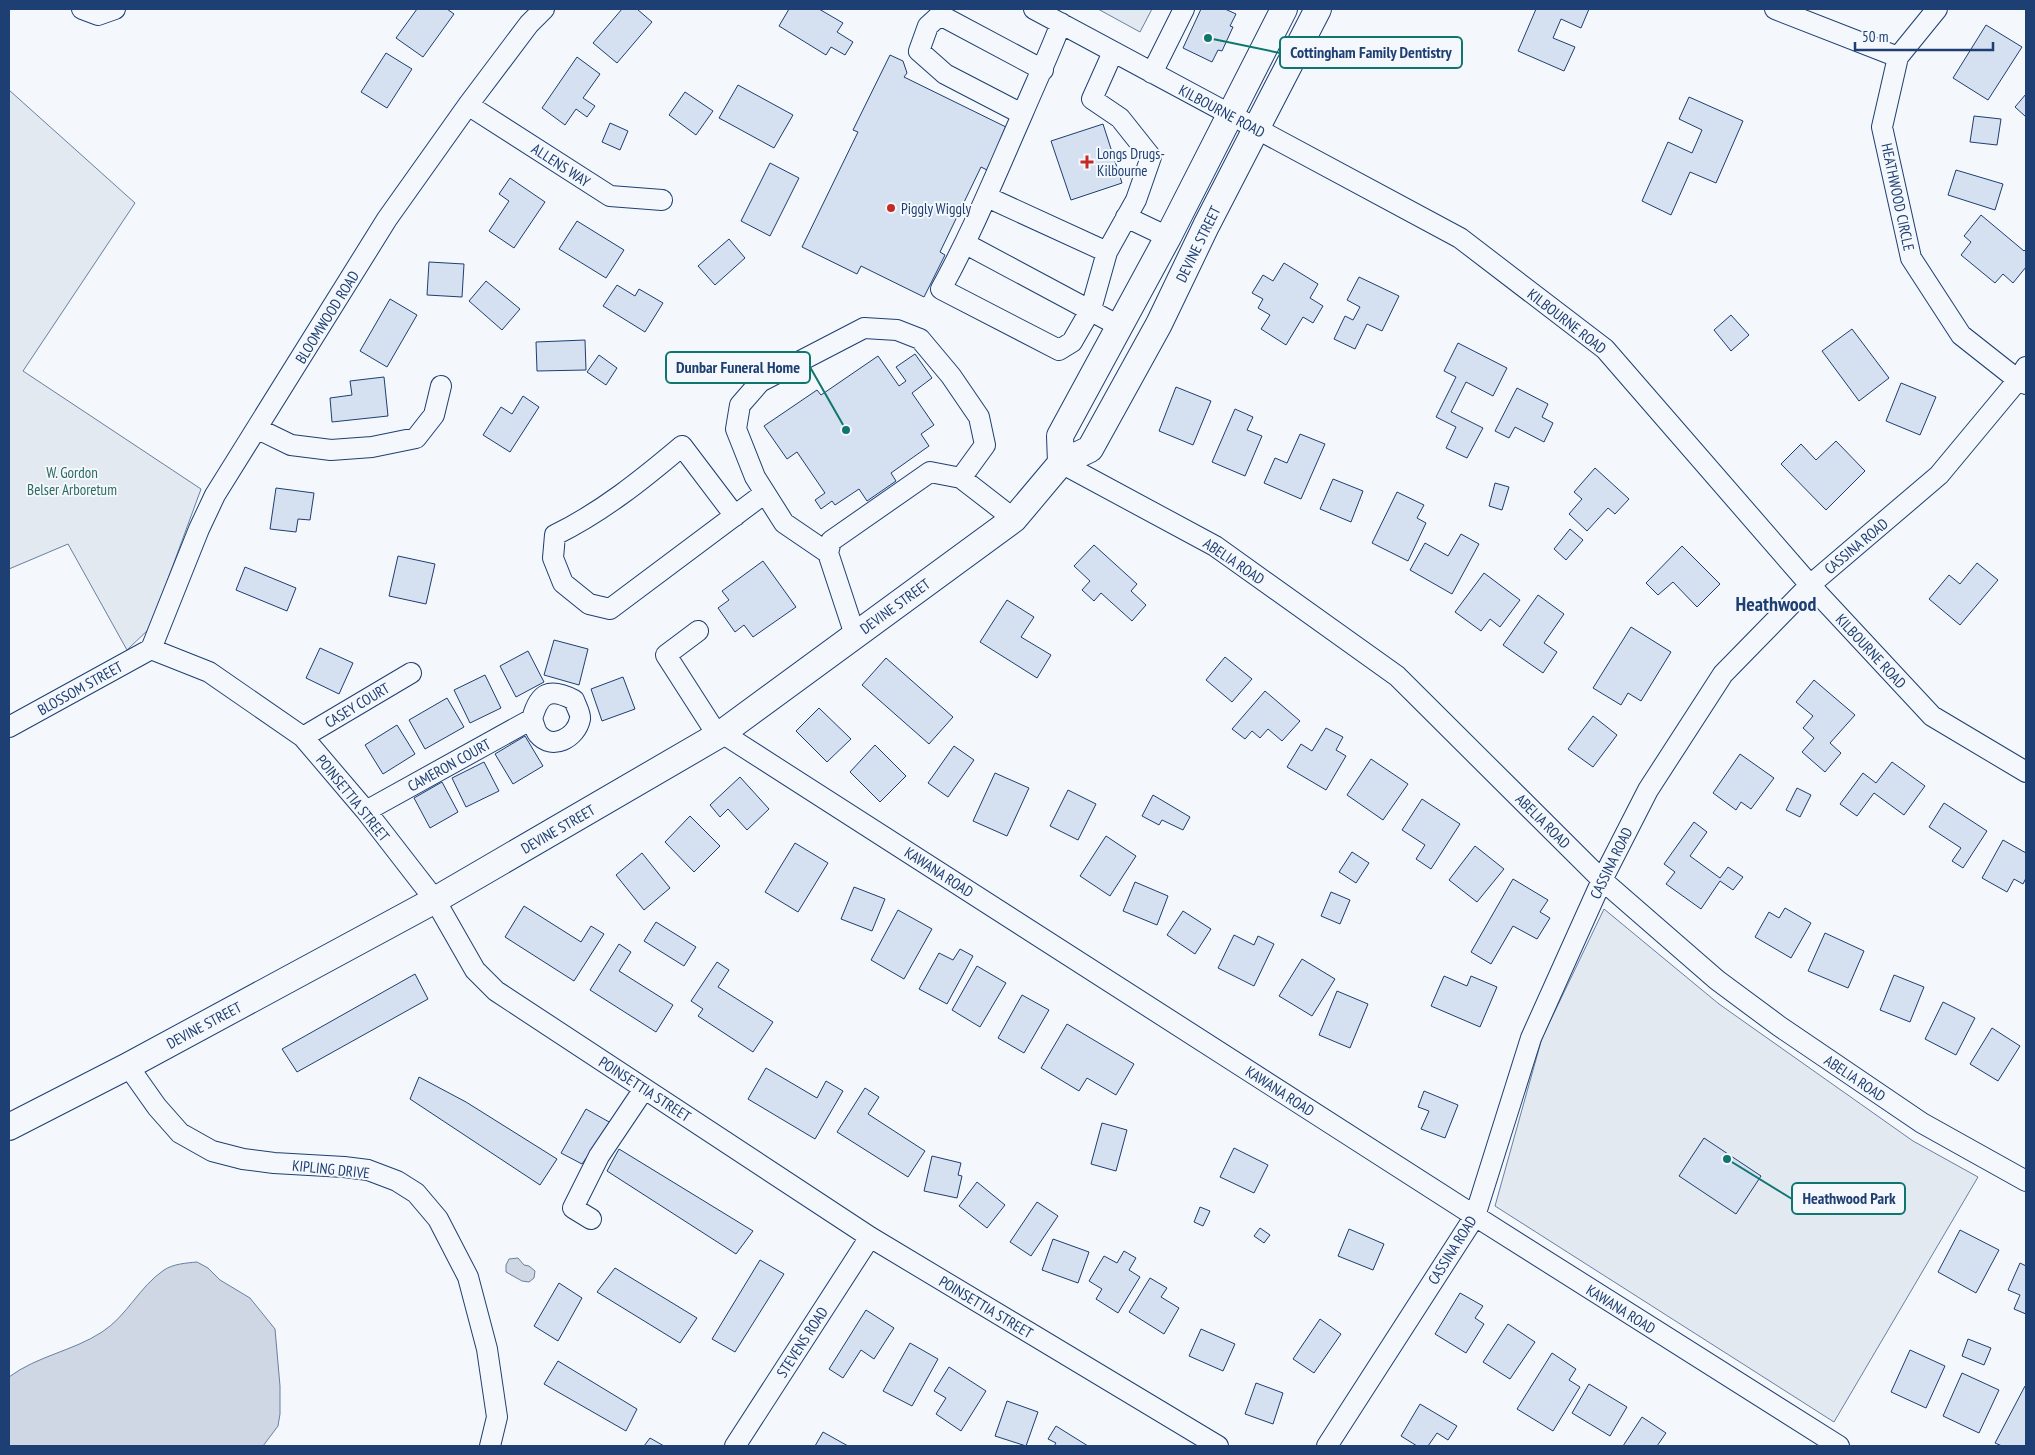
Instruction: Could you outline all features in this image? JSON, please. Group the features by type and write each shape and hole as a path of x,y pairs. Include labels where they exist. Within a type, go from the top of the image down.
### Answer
{"main road":[{"name":"DEVINE STREET","path":"1061,463 1060,436 1121,327 1284,9"},
{"name":"DEVINE STREET","path":"9,1127 128,1066 435,900 720,734 1014,519 1061,463 1090,450 1148,344 1255,129 1308,13"},
{"path":"1121,327 1148,344"}],"street":[{"path":"82,9 98,16 115,9"},
{"name":"BLOOMWOOD ROAD","path":"151,649 199,529 215,495 258,429 387,219 468,105 529,24 544,9"},
{"name":"KILBOURNE ROAD","path":"1034,9 1460,238 1605,348 1810,585 1932,716 2026,772"},
{"path":"1152,73 1184,9"},
{"path":"1775,9 1898,57"},
{"name":"HEATHWOOD CIRCLE","path":"1937,9 1898,57 1882,127 1911,258 1961,335 2024,377"},
{"path":"1022,114 945,74 919,51 928,26 940,15 1043,70"},
{"path":"1061,23 1043,70 966,244 941,289 1059,350 1072,342 1091,310 1107,252 1136,200 1151,157 1120,118 1092,99 1113,52"},
{"name":"ALLENS WAY","path":"468,105 610,196 662,200"},
{"path":"987,197 1107,252"},
{"path":"1126,217 1168,237"},
{"path":"966,244 1121,327"},
{"path":"828,553 784,523 755,477 736,429 740,405 760,382 864,328 897,330 920,339 951,376 979,418 986,444 961,478"},
{"name":"CASSINA ROAD","path":"1327,1446 1475,1216 1531,1038 1602,880 1648,790 1723,674 1810,585 1939,475 2024,377"},
{"path":"258,429 291,445 331,450 372,447 416,438 434,416 442,386"},
{"path":"735,516 682,446 653,471 585,520 556,535 553,558 563,583 589,604 610,609 735,516 765,493"},
{"name":"ABELIA ROAD","path":"1061,463 1215,546 1398,676 1602,880 1717,980 1779,1026 1922,1123 2026,1181"},
{"path":"855,636 828,553 831,541 930,472 961,478 1014,519"},
{"path":"698,631 666,655 720,734"},
{"name":"BLOSSOM STREET","path":"9,727 151,649"},
{"name":"POINSETTIA STREET","path":"151,649 209,672 304,737 366,811 435,900 475,970 496,991 870,1237 1218,1446"},
{"name":"CASEY COURT","path":"304,737 412,673"},
{"name":"CAMERON COURT","path":"366,811 532,719"},
{"name":"KAWANA ROAD","path":"720,734 1839,1446"},
{"name":"KIPLING DRIVE","path":"128,1066 157,1107 180,1133 212,1151 243,1159 274,1163 368,1170 397,1181 416,1193 438,1219 468,1277 487,1350 498,1417 490,1446"},
{"path":"591,1219 573,1208 599,1156 644,1089"},
{"name":"STEVENS ROAD","path":"735,1446 870,1237"}],"green space":[{"path":"1098,9 1152,9 1140,32"},
{"name":"W. Gordon Belser Arboretum","path":"9,90 135,203 23,371 201,489 150,628 127,650 68,544 9,569"},
{"path":"1604,909 1719,1004 1913,1141 1978,1177 1834,1422 1495,1206 1542,1038"}],"shaded area":[{"path":"518,1258 524,1265 529,1266 535,1271 534,1278 529,1282 522,1281 506,1272 506,1265 509,1259"},
{"path":"197,1262 208,1268 220,1280 250,1298 275,1329 280,1386 280,1414 278,1426 263,1446 9,1446 9,1377 31,1364 91,1339 102,1332 119,1318 147,1285 164,1270 175,1265"}],"building":[{"path":"417,9 447,9 454,14 423,57 396,38"},
{"path":"622,9 637,9 652,22 617,63 593,43"},
{"path":"789,9 819,9 843,23 837,32 853,42 845,55 831,47 826,55 779,26"},
{"path":"1201,9 1225,9 1236,14 1230,26 1233,27 1222,51 1218,50 1212,62 1183,48"},
{"path":"1536,9 1589,9 1581,28 1561,19 1553,38 1575,47 1564,71 1518,51"},
{"path":"1986,25 2022,47 1988,100 1953,78"},
{"path":"386,53 412,69 387,108 361,92"},
{"name":"Piggly Wiggly","path":"890,55 903,61 907,73 904,77 1008,128 987,170 981,167 940,252 945,255 924,297 861,266 857,274 802,247 858,132 853,130"},
{"path":"577,57 600,74 583,98 595,106 587,117 576,109 565,125 542,108"},
{"path":"738,85 793,115 774,148 719,118"},
{"path":"685,92 713,111 696,135 669,115"},
{"path":"2026,94 2026,117 2015,107"},
{"path":"1689,97 1743,121 1716,183 1690,172 1671,215 1642,201 1668,142 1692,153 1702,130 1679,119"},
{"path":"1974,116 2001,119 1997,145 1970,142"},
{"path":"610,123 628,131 620,150 602,142"},
{"name":"Longs Drugs- Kilbourne","path":"1103,124 1122,183 1071,200 1051,141"},
{"path":"770,163 799,178 770,236 741,221"},
{"path":"1956,170 2003,184 1995,210 1948,195"},
{"path":"510,178 545,202 514,248 489,231 509,201 499,194"},
{"path":"1981,215 2024,251 2026,249 2026,267 2013,283 2003,274 1995,283 1961,255 1971,242 1964,236"},
{"path":"577,221 624,250 606,278 559,249"},
{"path":"729,239 745,258 715,285 698,266"},
{"path":"429,262 464,264 462,297 427,295"},
{"path":"1284,263 1318,284 1310,298 1323,306 1313,323 1303,317 1286,345 1261,329 1270,315 1258,308 1263,299 1252,293 1263,275 1273,281"},
{"path":"1359,277 1399,296 1382,331 1367,324 1355,349 1334,339 1345,316 1353,320 1360,307 1347,300"},
{"path":"486,281 520,309 502,330 469,301"},
{"path":"617,285 635,296 639,289 663,303 645,332 603,306"},
{"path":"390,299 417,315 387,367 360,351"},
{"path":"1731,315 1749,335 1731,351 1714,330"},
{"path":"1852,329 1889,378 1859,401 1822,351"},
{"path":"585,340 586,370 537,371 536,342"},
{"path":"1458,343 1507,368 1493,396 1466,382 1451,412 1483,428 1467,458 1446,448 1456,427 1436,417 1456,377 1444,371"},
{"path":"915,354 932,378 912,393 934,425 921,434 929,446 891,473 896,481 867,501 859,489 835,505 832,501 821,509 815,500 825,493 797,452 787,459 764,426 817,390 821,395 878,356 899,386 906,381 896,367"},
{"path":"599,355 617,368 606,385 587,372"},
{"path":"384,377 388,416 332,422 330,398 352,395 350,381"},
{"path":"1901,383 1936,397 1920,435 1886,421"},
{"path":"1176,387 1211,401 1193,445 1159,431"},
{"path":"1517,388 1548,404 1542,417 1553,423 1544,442 1515,427 1509,438 1495,431"},
{"path":"523,396 539,407 510,452 483,435 501,407 512,414"},
{"path":"1235,409 1253,417 1247,430 1262,436 1245,476 1212,462"},
{"path":"1300,434 1325,444 1301,499 1264,483 1275,458 1287,463"},
{"path":"1836,441 1865,471 1826,510 1781,464 1801,444 1816,460"},
{"path":"1595,468 1629,499 1615,514 1608,508 1587,531 1569,514 1582,499 1574,492"},
{"path":"1333,479 1363,491 1351,522 1320,509"},
{"path":"1495,483 1509,487 1502,510 1489,506"},
{"path":"276,488 314,493 310,520 298,519 296,532 270,529"},
{"path":"1397,492 1424,505 1417,518 1426,523 1408,561 1372,543"},
{"path":"1570,529 1583,540 1566,560 1554,549"},
{"path":"1461,534 1479,544 1452,594 1410,570 1425,543 1448,556"},
{"path":"1094,545 1137,584 1131,591 1146,605 1132,621 1101,593 1094,601 1082,590 1090,581 1074,566"},
{"path":"1682,546 1720,584 1697,607 1673,582 1658,595 1646,583"},
{"path":"398,556 435,564 426,604 389,596"},
{"path":"763,561 796,607 753,637 744,625 735,632 718,608 729,600 722,591"},
{"path":"1977,563 1998,580 1960,625 1929,599 1949,575 1960,584"},
{"path":"245,567 296,588 287,611 236,590"},
{"path":"1484,573 1520,600 1500,627 1490,619 1481,631 1455,612"},
{"path":"1538,595 1564,614 1544,643 1557,652 1543,673 1503,645"},
{"path":"1007,600 1034,617 1021,637 1051,655 1037,678 980,642"},
{"path":"1631,627 1671,652 1641,701 1628,693 1621,705 1593,688"},
{"path":"554,640 588,649 579,685 544,675"},
{"path":"320,648 353,663 339,694 306,678"},
{"path":"528,651 544,682 516,697 500,666"},
{"path":"1225,657 1252,679 1232,702 1206,680"},
{"path":"886,658 953,717 929,744 862,685"},
{"path":"485,675 501,708 470,723 454,690"},
{"path":"623,677 635,709 602,721 591,689"},
{"path":"1814,680 1855,715 1830,743 1841,753 1825,772 1802,752 1814,738 1803,728 1813,716 1796,702"},
{"path":"1265,691 1300,721 1282,741 1268,729 1260,738 1252,731 1245,739 1232,729"},
{"path":"447,698 464,727 425,749 409,720"},
{"path":"819,708 851,739 827,762 796,731"},
{"path":"1593,716 1617,735 1593,767 1568,749"},
{"path":"397,725 415,754 383,774 365,745"},
{"path":"1326,728 1343,737 1336,750 1346,756 1326,790 1287,767 1301,744 1312,751"},
{"path":"525,736 543,766 513,784 495,754"},
{"path":"875,745 906,776 880,802 850,772"},
{"path":"954,746 974,760 948,797 928,783"},
{"path":"1740,754 1774,778 1751,809 1741,802 1736,810 1713,793"},
{"path":"1371,759 1408,784 1383,820 1347,795"},
{"path":"484,762 499,791 466,807 452,778"},
{"path":"1892,762 1925,786 1904,815 1874,793 1857,816 1840,804 1863,773 1876,783"},
{"path":"995,773 1029,788 1007,836 973,821"},
{"path":"740,777 769,809 747,830 728,809 720,817 710,805"},
{"path":"442,782 458,812 430,828 414,798"},
{"path":"1797,788 1811,795 1800,817 1786,810"},
{"path":"1068,790 1096,804 1078,840 1050,826"},
{"path":"1153,795 1190,817 1183,830 1162,820 1159,825 1142,816"},
{"path":"1422,799 1460,824 1431,869 1416,859 1425,845 1402,830"},
{"path":"1944,803 1987,831 1963,868 1952,861 1961,848 1929,827"},
{"path":"690,816 720,846 694,872 665,842"},
{"path":"1694,822 1707,832 1690,856 1720,878 1728,867 1743,877 1733,890 1720,881 1701,909 1666,884 1675,872 1664,864"},
{"path":"1106,836 1136,856 1110,896 1080,876"},
{"path":"2003,840 2026,853 2026,878 2023,884 2014,879 2007,892 1982,878"},
{"path":"795,843 828,863 798,912 765,892"},
{"path":"1475,846 1504,869 1477,902 1449,880"},
{"path":"1352,852 1369,863 1356,883 1339,872"},
{"path":"642,853 670,888 644,910 616,875"},
{"path":"1513,879 1548,900 1540,912 1550,918 1537,939 1513,926 1491,964 1471,952"},
{"path":"1135,882 1168,896 1157,925 1123,911"},
{"path":"854,887 885,899 872,931 841,919"},
{"path":"1331,892 1350,900 1340,924 1321,916"},
{"path":"524,906 581,942 591,926 604,934 574,981 505,937"},
{"path":"1785,908 1811,923 1791,958 1755,937 1769,912 1779,918"},
{"path":"898,910 932,929 904,979 871,960"},
{"path":"1183,911 1211,929 1195,954 1167,935"},
{"path":"656,922 696,947 684,966 644,941"},
{"path":"1825,933 1864,951 1848,988 1808,971"},
{"path":"1234,935 1254,945 1258,936 1274,944 1254,986 1218,968"},
{"path":"619,944 631,952 619,971 673,1005 656,1032 590,990"},
{"path":"960,949 973,956 947,1004 919,989 939,953 953,960"},
{"path":"1302,959 1335,979 1312,1016 1279,996"},
{"path":"717,962 729,970 718,987 773,1022 753,1052 698,1016 703,1009 691,1001"},
{"path":"977,966 1006,983 980,1027 952,1010"},
{"path":"415,974 428,999 297,1072 282,1049"},
{"path":"1894,975 1924,987 1910,1022 1880,1010"},
{"path":"1444,976 1467,986 1471,976 1497,987 1480,1027 1431,1006"},
{"path":"1337,991 1368,1004 1350,1048 1319,1035"},
{"path":"1022,995 1049,1010 1024,1053 998,1038"},
{"path":"1943,1002 1975,1018 1956,1055 1925,1039"},
{"path":"1067,1024 1134,1064 1116,1095 1087,1078 1079,1091 1041,1068"},
{"path":"1992,1028 2020,1046 1998,1081 1970,1064"},
{"path":"766,1068 817,1098 826,1081 843,1091 815,1139 748,1099"},
{"path":"419,1077 466,1102 557,1159 540,1185 410,1099"},
{"path":"865,1088 879,1097 868,1114 925,1151 908,1177 837,1132"},
{"path":"1424,1091 1458,1105 1445,1138 1421,1129 1429,1111 1418,1107"},
{"path":"586,1109 611,1123 582,1164 561,1153"},
{"path":"1102,1123 1127,1130 1116,1171 1091,1164"},
{"path":"1704,1138 1761,1176 1736,1214 1679,1176"},
{"path":"1234,1148 1268,1165 1254,1193 1220,1177"},
{"path":"619,1149 753,1231 736,1254 607,1171"},
{"path":"932,1156 961,1163 958,1175 962,1176 957,1198 924,1191"},
{"path":"977,1182 1005,1205 987,1228 959,1206"},
{"path":"1037,1202 1058,1216 1031,1256 1010,1242"},
{"path":"1200,1207 1210,1211 1203,1226 1194,1222"},
{"path":"1260,1228 1270,1235 1264,1243 1254,1236"},
{"path":"1349,1229 1384,1244 1373,1270 1338,1256"},
{"path":"1960,1230 1999,1250 1976,1293 1938,1272"},
{"path":"1053,1239 1089,1252 1078,1283 1042,1270"},
{"path":"1124,1251 1136,1258 1129,1270 1140,1277 1118,1313 1096,1299 1102,1289 1089,1281 1104,1256 1117,1263"},
{"path":"760,1260 784,1274 735,1352 712,1339"},
{"path":"2020,1263 2026,1266 2026,1314 2014,1309 2020,1295 2008,1290"},
{"path":"615,1268 697,1318 680,1343 597,1292"},
{"path":"1150,1278 1167,1288 1161,1297 1179,1308 1164,1334 1129,1312"},
{"path":"559,1283 582,1298 558,1341 534,1326"},
{"path":"1460,1293 1483,1306 1475,1318 1484,1324 1466,1353 1435,1334"},
{"path":"866,1310 894,1328 874,1359 861,1350 843,1378 829,1369"},
{"path":"1320,1319 1341,1334 1314,1373 1293,1359"},
{"path":"1508,1324 1535,1342 1510,1379 1483,1362"},
{"path":"1201,1329 1235,1344 1223,1371 1189,1356"},
{"path":"1968,1339 1991,1348 1984,1365 1962,1356"},
{"path":"910,1343 938,1359 912,1406 883,1391"},
{"path":"1910,1350 1945,1366 1926,1408 1891,1392"},
{"path":"1552,1353 1576,1369 1569,1380 1580,1387 1553,1431 1517,1409"},
{"path":"558,1361 637,1409 626,1431 544,1384"},
{"path":"949,1367 986,1391 961,1431 936,1414 946,1398 934,1391"},
{"path":"1962,1373 1999,1390 1979,1433 1943,1416"},
{"path":"1256,1383 1283,1393 1273,1424 1245,1414"},
{"path":"1589,1384 1627,1407 1610,1436 1572,1413"},
{"path":"2025,1386 2026,1446 2002,1446 1995,1443"},
{"path":"1007,1401 1038,1412 1026,1446 995,1436"},
{"path":"1420,1404 1457,1426 1448,1440 1437,1433 1428,1446 1417,1446 1401,1436"},
{"path":"1642,1417 1666,1433 1657,1446 1623,1446"},
{"path":"1056,1426 1088,1446 1054,1446 1056,1443 1048,1439"},
{"path":"823,1432 848,1446 815,1446"},
{"path":"650,1438 664,1446 644,1446"}],"place":[{"name":"Cottingham Family Dentistry","path":"1208,38"},
{"name":"Longs Drugs- Kilbourne","path":"1087,162"},
{"name":"Piggly Wiggly","path":"891,208"},
{"name":"Dunbar Funeral Home","path":"846,430"},
{"name":"Heathwood Park","path":"1727,1159"}],"district":[{"name":"Heathwood","path":"1776,604"}]}
